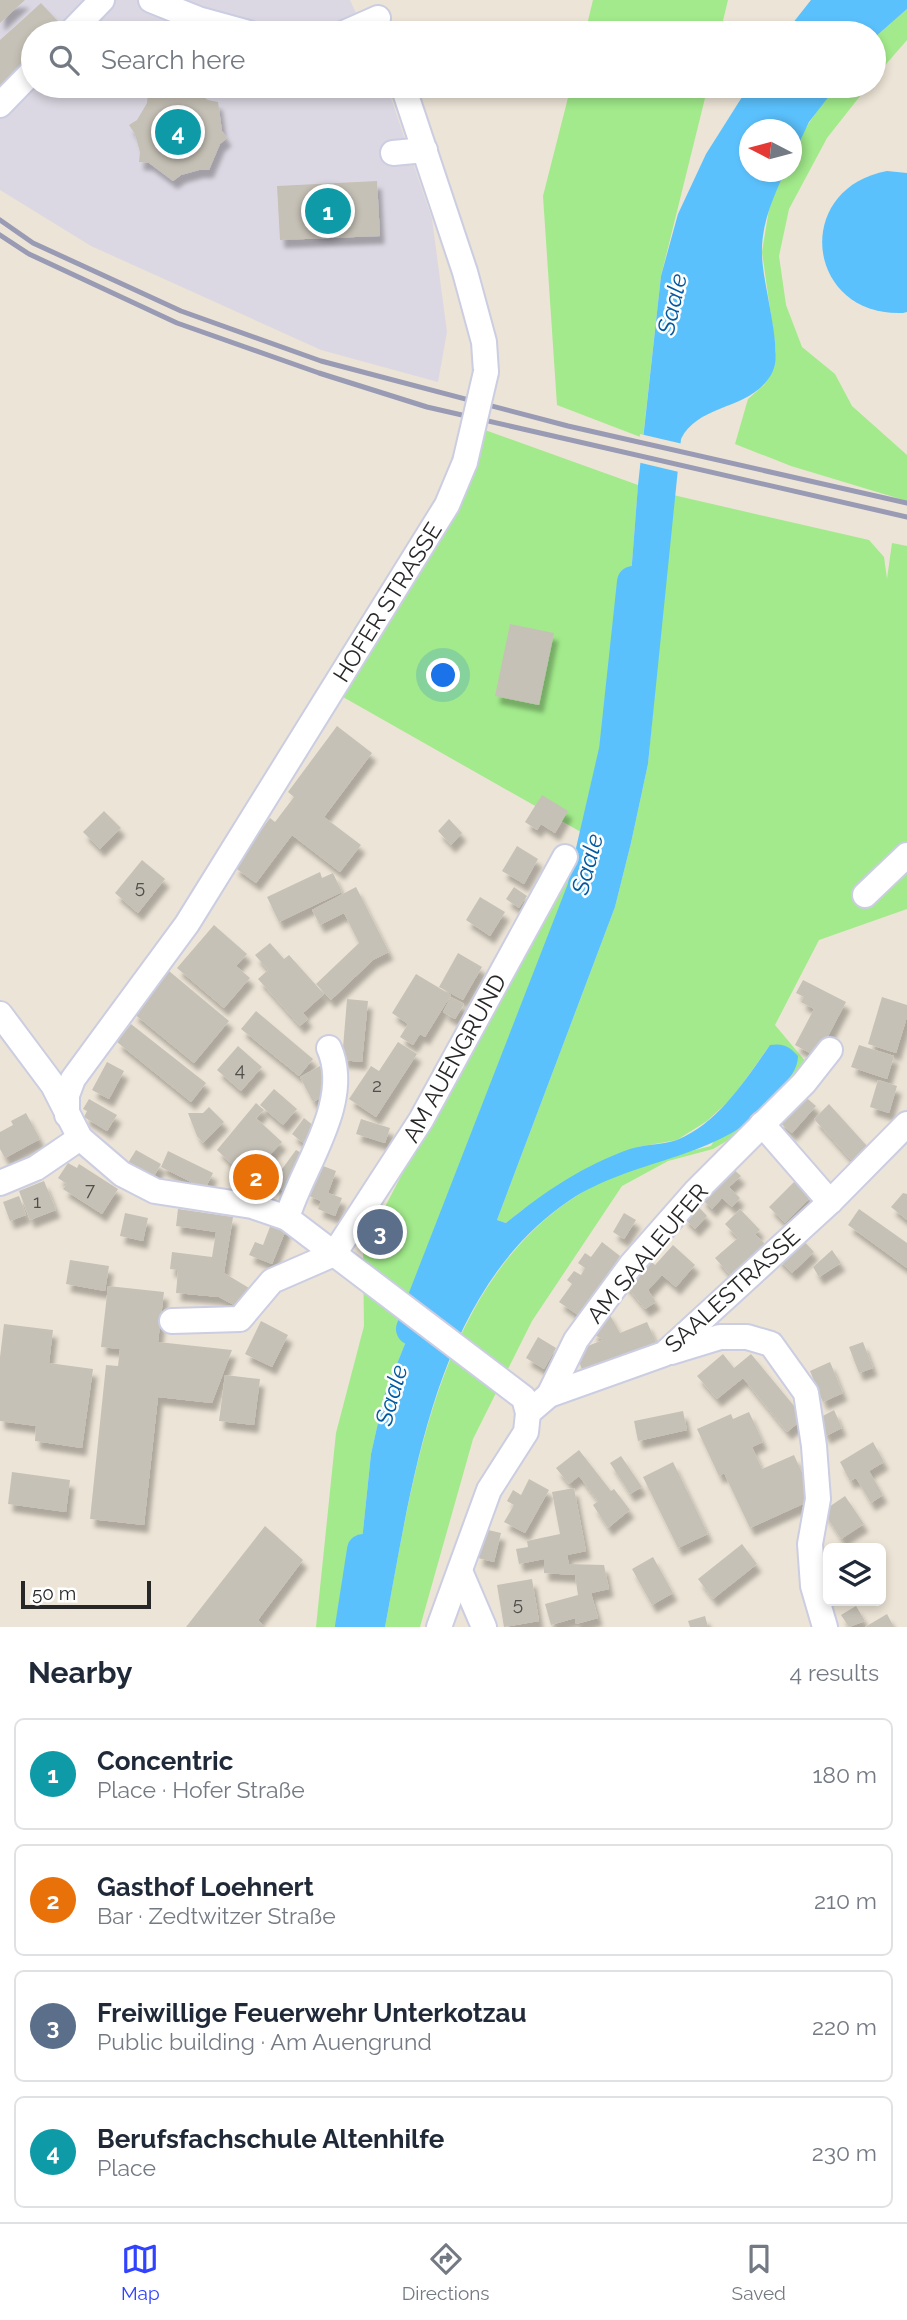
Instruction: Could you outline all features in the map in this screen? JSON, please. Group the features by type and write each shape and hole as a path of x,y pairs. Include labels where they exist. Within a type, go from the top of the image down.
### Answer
{"street":[{"path":"81,21 102,0"},
{"path":"151,0 205,21"},
{"path":"0,105 21,83"},
{"name":"HOFER STRASSE","path":"74,1129 67,1095 84,1063 194,913 447,505 465,462 486,372 484,342 465,272 407,98"},
{"path":"393,153 425,150"},
{"path":"865,895 907,855"},
{"name":"AM AUENGRUND","path":"343,1261 565,858"},
{"path":"0,1014 53,1085 74,1129 122,1174 155,1191 252,1206 287,1218 524,1398 528,1413 526,1432 489,1490 439,1627"},
{"path":"287,1218 296,1188 323,1134 332,1101 337,1073 329,1048"},
{"name":"AM SAALEUFER","path":"549,1395 576,1340 631,1265 696,1191 804,1083 830,1050"},
{"path":"43,1072 70,1074 84,1063"},
{"path":"762,1124 830,1202"},
{"name":"SAALESTRASSE","path":"528,1413 549,1395 664,1354 830,1202 907,1124"},
{"path":"0,1183 36,1168 74,1129"},
{"path":"172,1321 240,1319 272,1280 343,1261"},
{"path":"664,1354 720,1336 747,1337 771,1344 806,1393 818,1499 810,1544 813,1586 825,1627"},
{"path":"460,1571 484,1627"}],"shaded area":[{"path":"0,0 350,0 360,21 21,21 21,98 391,98 432,219 447,332 438,382 321,350 91,246 0,190"}],"green space":[{"path":"593,0 728,0 723,21 588,21"},
{"path":"907,9 907,40 886,64 886,27"},
{"path":"568,98 705,98 661,276 643,438 557,405 543,196"},
{"path":"828,98 859,98 827,138 789,209 779,256 786,305 802,347 835,374 852,406 907,455 907,501 791,466 735,444 748,399 764,385 774,369 776,351 762,252 770,203 780,182 802,182 802,135"},
{"path":"482,429 638,485 617,757 600,844 579,912 384,1396 371,1454 353,1627 316,1627 336,1433 364,1326 363,1249 481,1023 588,836 336,693"},
{"path":"673,495 869,540 884,557 887,579 892,543 907,546 907,909 819,940 775,1025 806,1062 774,1104 747,1129 713,1149 668,1161 622,1186 532,1321 473,1439 420,1627 385,1627 426,1432 447,1368 474,1309 510,1255 557,1210 615,1175 650,1162 711,1146 770,1045 733,1097 707,1121 677,1140 638,1147 522,1210 506,1223 497,1220 615,907 631,843 648,764"}],"water":[{"path":"811,0 907,0 907,9 886,27 886,21 794,21"},
{"path":"741,98 828,98 809,122 802,137 802,119 739,119 739,182 780,182 763,232 762,243 776,348 773,371 753,393 700,418 689,427 681,439 648,764 631,843 615,907 497,1220 506,1223 565,1180 597,1163 636,1147 672,1142 692,1132 706,1123 730,1099 770,1045 782,1045 792,1050 798,1056 796,1065 782,1088 761,1112 737,1130 683,1154 597,1185 570,1200 524,1238 488,1284 460,1336 437,1392 420,1451 385,1627 353,1627 371,1454 384,1396 579,912 600,844 617,757 638,485 661,276 678,214 706,154"},
{"path":"887,171 907,173 907,312 903,313 871,309 846,295 830,275 823,250 824,225 835,201 856,182"}],"pier":[{"path":"640,434 683,444 679,472 637,462"}],"building":[{"path":"0,0 25,0 0,23"},
{"path":"41,3 58,21 21,21"},
{"path":"21,21 21,73 0,93 0,40"},
{"path":"147,98 205,98 218,102 222,131 227,138 220,144 209,170 181,175 173,181 149,163 139,162 140,152 135,134 129,125 137,120"},
{"path":"377,181 380,236 280,240 277,186"},
{"path":"510,624 554,633 539,705 495,696"},
{"path":"337,726 372,753 324,817 361,845 340,872 292,835 256,883 234,867 270,818 275,822 294,797 288,792"},
{"path":"542,795 568,811 555,833 541,824 537,830 525,822"},
{"path":"104,811 121,828 100,849 83,832"},
{"path":"449,819 462,833 451,845 438,831"},
{"path":"517,846 538,859 524,884 502,871"},
{"path":"142,860 165,879 138,913 115,893"},
{"path":"320,872 322,878 333,873 342,892 279,922 267,897"},
{"path":"356,887 389,952 373,960 331,1000 316,984 359,943 344,913 320,925 312,910"},
{"path":"514,887 527,896 519,908 506,899"},
{"path":"480,897 505,912 490,936 466,920"},
{"path":"214,925 247,954 236,966 250,978 224,1008 177,968"},
{"path":"270,943 284,959 289,955 324,994 303,1013 308,1019 300,1026 258,979 268,970 255,955"},
{"path":"458,953 482,967 463,1000 439,987"},
{"path":"169,971 229,1021 194,1063 133,1013"},
{"path":"416,974 451,995 425,1037 420,1034 413,1045 400,1037 408,1024 392,1013"},
{"path":"803,980 846,1002 817,1057 795,1045 814,1009 801,1002 804,997 796,993"},
{"path":"451,997 464,1004 455,1019 443,1012"},
{"path":"882,997 907,1005 907,1017 896,1053 868,1044"},
{"path":"347,999 368,1001 362,1062 342,1060"},
{"path":"256,1011 313,1059 299,1076 241,1029"},
{"path":"131,1024 206,1083 191,1102 117,1042"},
{"path":"398,1042 417,1054 376,1117 349,1099 371,1066 379,1071"},
{"path":"859,1045 894,1056 887,1079 851,1067"},
{"path":"238,1046 262,1067 241,1091 217,1070"},
{"path":"107,1062 124,1071 109,1099 92,1090"},
{"path":"320,1066 333,1091 313,1102 300,1077"},
{"path":"878,1080 897,1086 889,1113 870,1107"},
{"path":"274,1089 297,1109 283,1125 260,1105"},
{"path":"802,1094 816,1106 792,1133 778,1121"},
{"path":"89,1099 117,1115 107,1131 84,1117 87,1111 83,1109"},
{"path":"256,1103 264,1110 256,1118 282,1142 262,1163 256,1158 241,1173 217,1150"},
{"path":"829,1104 867,1146 851,1160 814,1119"},
{"path":"209,1107 224,1122 203,1143 197,1136 188,1113 203,1113"},
{"path":"26,1113 40,1139 5,1158 0,1149 0,1132 13,1125 11,1121"},
{"path":"304,1118 319,1130 307,1146 292,1134"},
{"path":"361,1119 390,1128 385,1143 356,1134"},
{"path":"136,1150 161,1164 153,1178 128,1163"},
{"path":"296,1150 307,1156 285,1192 271,1184"},
{"path":"168,1151 213,1173 205,1189 161,1167"},
{"path":"68,1163 77,1168 79,1164 118,1189 102,1214 63,1189 67,1184 58,1178"},
{"path":"318,1164 336,1171 328,1193 342,1198 335,1216 318,1209 321,1201 307,1195"},
{"path":"731,1167 741,1176 729,1187 740,1198 732,1207 722,1198 712,1209 701,1198"},
{"path":"44,1181 56,1210 30,1220 19,1191"},
{"path":"795,1181 811,1197 785,1223 769,1207"},
{"path":"903,1193 907,1194 907,1220 891,1207"},
{"path":"19,1196 26,1215 10,1221 3,1202"},
{"path":"696,1204 707,1216 695,1229 683,1217"},
{"path":"178,1209 233,1217 224,1273 254,1291 243,1310 219,1297 176,1293 178,1270 170,1269 172,1252 212,1257 216,1232 176,1226"},
{"path":"740,1209 760,1230 755,1234 765,1244 731,1276 715,1258 738,1238 725,1224"},
{"path":"859,1209 907,1243 907,1268 848,1225"},
{"path":"125,1213 148,1218 143,1241 120,1236"},
{"path":"624,1213 636,1220 624,1239 613,1232"},
{"path":"273,1219 288,1225 272,1264 249,1255 255,1242 263,1245"},
{"path":"368,1221 397,1230 392,1244 363,1235"},
{"path":"798,1235 814,1252 792,1273 776,1257"},
{"path":"602,1242 620,1256 578,1315 559,1302 572,1284 567,1280 574,1271 581,1275 585,1268 578,1263 585,1253 591,1257"},
{"path":"673,1245 695,1265 676,1287 662,1275 648,1290 656,1302 645,1309 623,1282 646,1257 655,1265"},
{"path":"832,1250 841,1263 819,1277 813,1267"},
{"path":"70,1260 109,1266 105,1291 66,1284"},
{"path":"108,1286 164,1292 158,1342 232,1350 212,1403 158,1397 144,1525 90,1519 106,1365 118,1366 120,1349 101,1347"},
{"path":"607,1310 620,1333 647,1322 658,1347 583,1372 577,1356 580,1349 603,1340 592,1333"},
{"path":"261,1321 288,1335 272,1367 245,1354"},
{"path":"4,1324 53,1330 49,1363 93,1369 82,1448 35,1441 36,1426 0,1421 0,1357"},
{"path":"538,1337 556,1348 544,1369 526,1358"},
{"path":"863,1342 873,1368 859,1373 849,1347"},
{"path":"723,1354 734,1368 751,1354 804,1418 787,1432 743,1378 717,1399 697,1376"},
{"path":"830,1362 843,1393 823,1402 810,1371"},
{"path":"225,1375 260,1379 254,1425 219,1421"},
{"path":"834,1410 842,1428 826,1436 817,1419"},
{"path":"683,1411 687,1430 638,1441 634,1421"},
{"path":"749,1412 763,1442 752,1447 762,1469 794,1455 814,1499 750,1528 724,1473 719,1476 697,1429 731,1414 733,1419"},
{"path":"873,1442 884,1462 869,1471 883,1495 871,1503 856,1478 850,1481 840,1462"},
{"path":"579,1450 611,1491 614,1489 630,1510 608,1528 593,1505 598,1501 579,1476 569,1484 556,1468"},
{"path":"621,1456 642,1487 630,1494 610,1463"},
{"path":"673,1462 708,1534 678,1548 643,1477"},
{"path":"12,1472 70,1480 66,1512 8,1504"},
{"path":"529,1479 549,1490 525,1533 504,1522 514,1505 507,1501 513,1490 521,1495"},
{"path":"574,1488 586,1551 567,1555 569,1564 604,1565 609,1589 591,1593 598,1618 576,1624 575,1618 551,1625 545,1604 578,1595 575,1575 544,1573 544,1559 519,1564 516,1549 528,1547 527,1541 560,1534 552,1492"},
{"path":"845,1496 864,1524 841,1539 823,1511"},
{"path":"265,1526 303,1560 258,1620 265,1627 186,1627"},
{"path":"484,1529 501,1533 494,1562 478,1558"},
{"path":"742,1544 757,1564 713,1599 698,1579"},
{"path":"653,1557 673,1593 652,1605 632,1569"},
{"path":"532,1579 539,1621 504,1627 497,1585"},
{"path":"856,1606 865,1621 849,1627 841,1615"},
{"path":"887,1614 894,1627 865,1627"},
{"path":"705,1616 708,1627 690,1627 688,1621"}],"waterway":[{"name":"Saale","path":"412,1329 583,889 615,750 633,582"},
{"name":"Saale","path":"351,1627 363,1550"}],"railway":[{"path":"0,220 33,243 181,311 321,361 568,426 907,503"},
{"path":"0,235 29,254 177,323 319,373 427,407 907,517"}],"place":[{"name":"Berufsfachschule Altenhilfe","path":"178,132"},
{"name":"Concentric","path":"328,211"},
{"name":"Gasthof Loehnert","path":"256,1177"},
{"name":"Freiwillige Feuerwehr Unterkotzau","path":"380,1232"}]}
